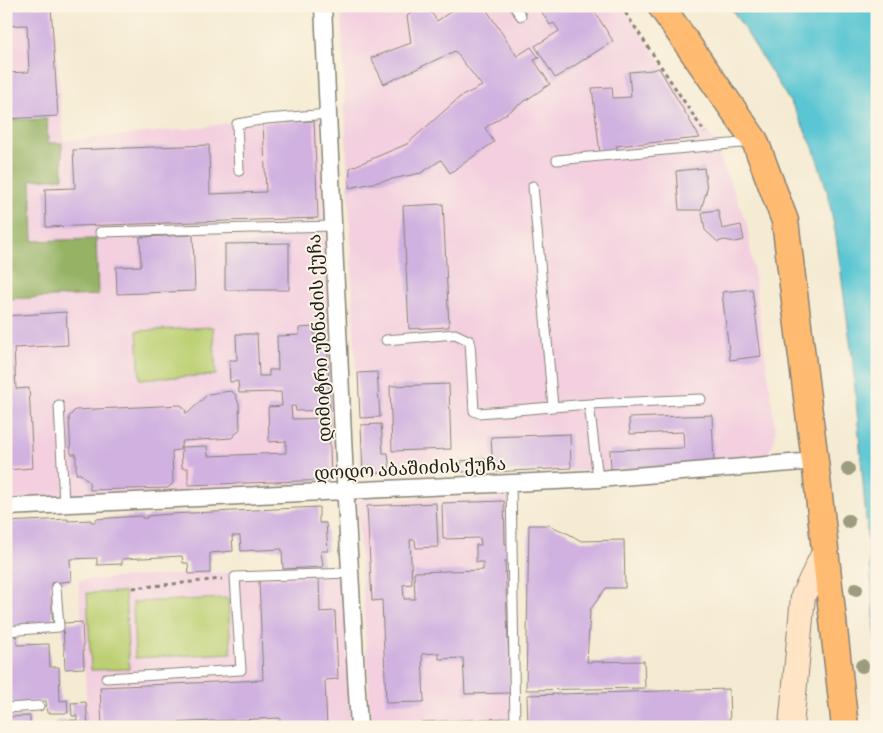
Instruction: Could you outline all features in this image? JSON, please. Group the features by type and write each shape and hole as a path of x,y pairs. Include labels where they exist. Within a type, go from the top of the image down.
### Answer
{"main road":[{"path":"660,6 755,141 785,222 815,461 843,725"},
{"path":"791,727 803,596 825,550"}],"street":[{"name":"დიმიტრი უზნაძის ქუჩა","path":"323,6 359,727"},
{"name":"დოდო აბაშიძის ქუჩა","path":"6,507 598,479 815,461"}],"lane":[{"path":"514,6 520,16"},
{"path":"239,170 237,124 266,119 328,114"},
{"path":"557,160 755,141"},
{"path":"533,186 553,407"},
{"path":"100,232 333,226"},
{"path":"386,340 455,334 470,341 474,411 479,413 589,404 701,399"},
{"path":"589,404 598,479"},
{"path":"59,405 64,504"},
{"path":"511,483 515,727"},
{"path":"106,678 241,670 235,577 351,573"},
{"path":"6,631 59,627 56,587"},
{"path":"6,708 39,706"}],"path":[{"path":"621,6 704,131 709,146"},
{"path":"133,588 235,577"}],"shaded area":[{"path":"6,6 53,6 64,141 196,128 319,109 337,479 333,484 6,502"},
{"path":"341,6 624,6 712,138 747,224 776,433 773,444 767,454 740,467 360,476"},
{"path":"516,496 518,727 371,727 357,499"},
{"path":"342,563 352,727 88,727 78,580 322,567"}],"green space":[{"path":"47,119 48,143 62,143 63,178 31,180 33,241 96,239 98,295 6,299 6,120"},
{"path":"213,327 216,375 140,379 137,331"},
{"path":"125,592 129,669 91,670 87,593"},
{"path":"228,598 231,653 135,658 133,602"}],"water":[{"path":"730,6 877,6 877,651 853,363 836,236 827,190 813,147 795,110"}],"building":[{"path":"6,6 51,6 58,116 6,119 6,73 29,72 27,25 6,26"},
{"path":"421,6 427,6 437,21 459,6 484,6 517,56 531,47 539,58 534,60 550,84 485,128 494,142 450,173 441,160 421,173 349,188 350,168 407,144 460,97 482,86 455,51 384,84 371,58 411,43 407,16"},
{"path":"538,6 591,6 613,41 555,78 535,46 559,31 554,23 550,25"},
{"path":"659,68 700,138 616,146 617,151 600,153 592,88 612,87 613,98 631,97 629,72"},
{"path":"314,121 318,218 46,227 45,189 75,188 73,150 209,145 210,194 266,192 263,123"},
{"path":"704,168 707,189 701,210 679,210 676,171"},
{"path":"443,204 449,327 409,329 403,206"},
{"path":"718,210 722,229 741,225 744,240 735,242 724,240 718,242 705,230 702,212"},
{"path":"193,235 195,291 117,294 116,267 141,266 140,237"},
{"path":"289,243 289,290 225,290 225,244"},
{"path":"752,289 761,356 730,360 722,292"},
{"path":"66,312 68,345 14,348 16,389 29,388 33,468 6,470 6,316"},
{"path":"313,327 314,334 327,334 330,410 296,411 295,406 291,406 292,419 329,418 331,480 188,485 188,468 182,468 181,447 207,446 208,456 286,453 286,441 269,442 268,407 282,406 281,392 239,393 238,381 230,382 229,360 237,360 236,334 257,334 259,376 269,376 269,370 278,370 277,336 299,335 299,328"},
{"path":"377,372 380,417 360,418 358,373"},
{"path":"449,384 451,449 392,451 390,386"},
{"path":"231,391 235,394 239,404 240,429 232,438 183,441 179,450 172,451 173,483 168,488 90,490 89,482 81,474 76,474 76,454 71,454 69,417 75,410 181,405 186,411 185,413 188,413 208,394"},
{"path":"712,415 714,465 611,469 610,450 684,448 683,432 630,434 629,418"},
{"path":"381,424 383,453 388,453 390,472 363,474 361,425"},
{"path":"570,434 571,468 493,472 491,437"},
{"path":"486,459 487,471 462,472 461,461"},
{"path":"504,501 505,544 510,544 511,561 505,561 510,693 465,694 463,658 439,659 439,653 422,654 424,702 386,703 382,600 372,601 367,506 436,503 438,547 416,548 415,540 410,540 412,584 403,585 404,599 415,599 414,572 483,570 483,562 476,562 476,545 481,545 480,538 443,539 442,503"},
{"path":"319,507 319,523 326,523 328,551 321,551 323,567 283,569 282,549 241,551 240,536 232,536 233,551 210,553 210,573 189,574 188,563 183,563 182,556 122,559 122,564 97,565 97,558 70,559 71,581 51,583 53,625 6,626 6,522 68,519 68,521 91,520 91,522 96,522 96,519 140,516 147,518 147,516 170,514"},
{"path":"529,525 549,525 581,541 624,540 625,588 606,588 590,610 587,662 644,661 645,688 526,690"},
{"path":"319,577 320,612 335,611 338,679 325,680 327,727 280,727 280,718 102,726 100,687 263,680 259,580"},
{"path":"82,622 84,668 65,669 63,623"},
{"path":"6,636 16,636 17,645 49,644 50,667 59,667 60,701 67,700 68,713 47,713 46,701 6,703"},
{"path":"729,689 730,727 528,727 527,695"},
{"path":"86,702 88,727 56,727 56,721 77,720 77,716 72,716 71,703"},
{"path":"30,716 30,727 6,727 6,717"},
{"path":"510,718 511,727 421,727 421,722"}]}
